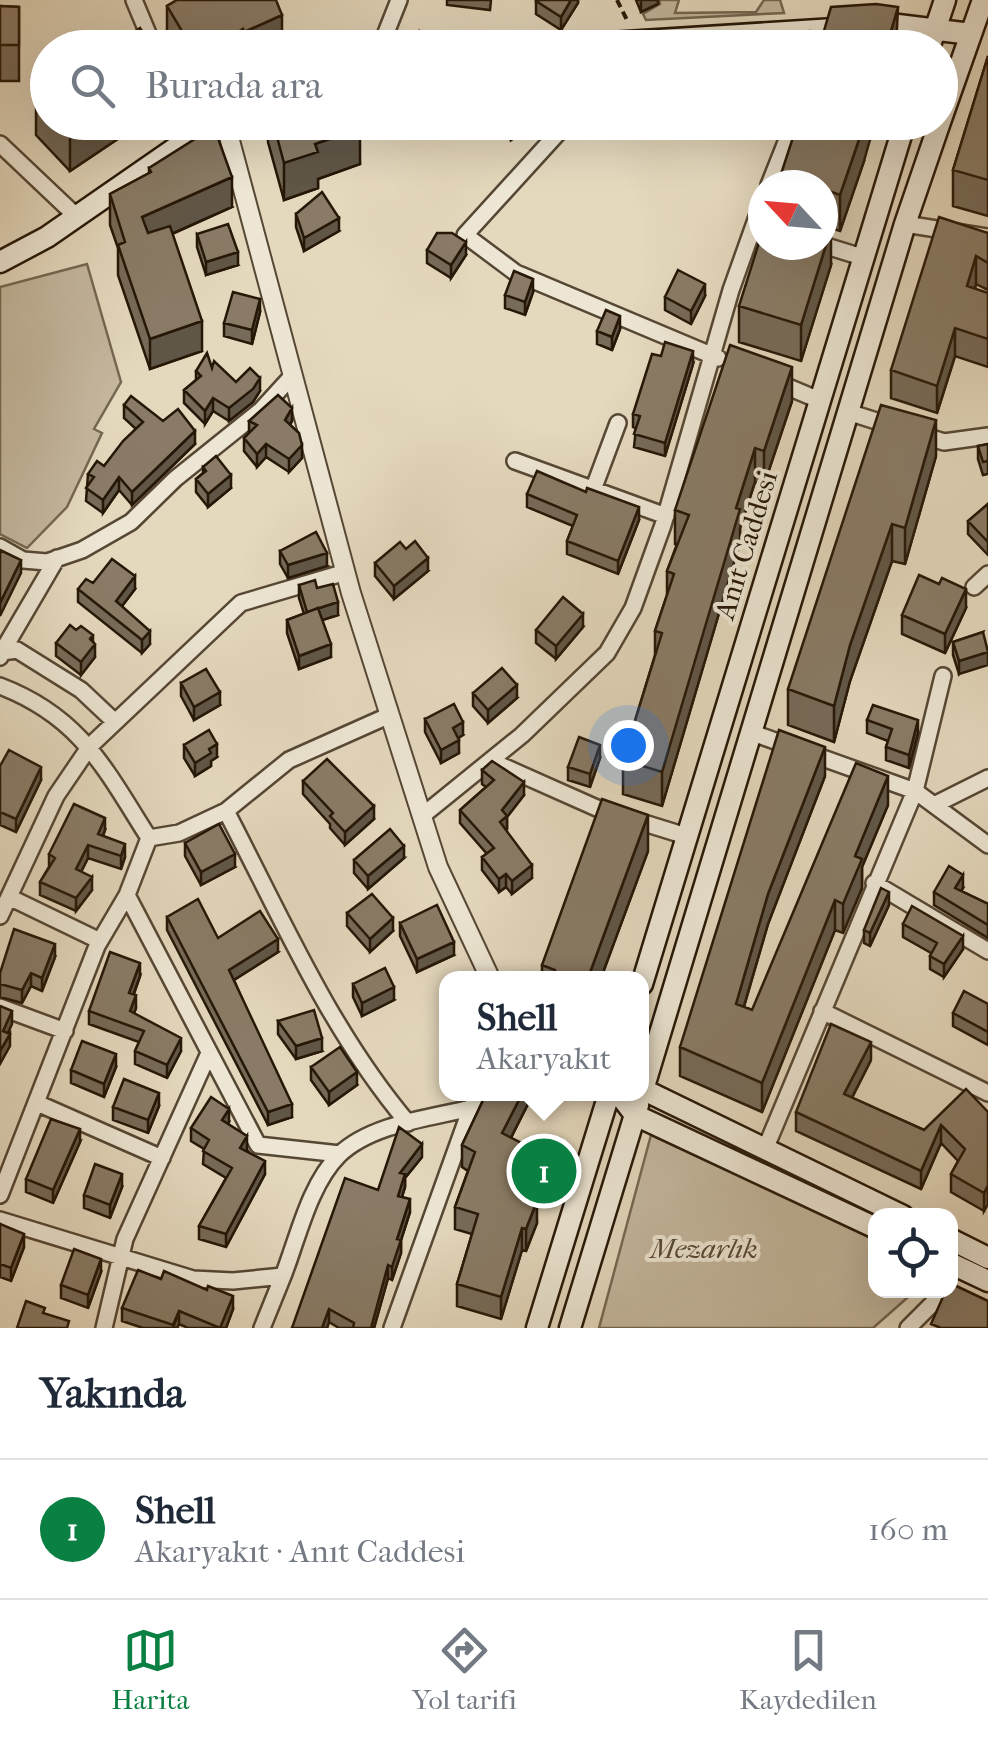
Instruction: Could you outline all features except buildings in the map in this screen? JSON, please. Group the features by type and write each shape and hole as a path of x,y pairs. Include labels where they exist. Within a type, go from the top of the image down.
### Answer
{"main road":[{"path":"935,30 945,0"},
{"path":"958,82 979,36 983,0"},
{"path":"868,30 898,24 913,30"},
{"path":"0,262 188,140"},
{"name":"Anıt Caddesi","path":"646,971 899,140"},
{"path":"649,1068 934,140"},
{"path":"649,1094 887,1208"},
{"path":"537,1328 606,1101"},
{"path":"625,1101 635,1114 868,1224"},
{"path":"570,1328 639,1101"},
{"path":"958,1243 987,1256"},
{"path":"958,1278 988,1281"}],"street":[{"path":"134,0 146,30"},
{"path":"387,30 399,0"},
{"path":"217,140 293,375 346,572 438,867 487,971"},
{"path":"550,140 456,235 516,273 730,363"},
{"path":"775,170 787,140"},
{"path":"0,144 76,216"},
{"path":"905,224 988,237"},
{"path":"838,250 862,257"},
{"path":"422,816 522,736 608,653 633,608 666,516 713,356 748,256"},
{"path":"0,547 23,560 47,562 82,550 131,522 175,479 261,410 293,375"},
{"path":"766,378 818,400"},
{"path":"848,412 944,442 988,436"},
{"path":"593,490 618,423"},
{"path":"515,461 666,516"},
{"path":"1,654 58,558"},
{"path":"0,916 56,796 90,746 240,603 346,572"},
{"path":"974,587 988,574"},
{"path":"1,654 17,650 49,668 82,690 115,722"},
{"path":"766,1147 915,791 943,676"},
{"path":"0,686 41,704 90,746 149,838"},
{"path":"149,838 179,833 226,811 289,760 390,716"},
{"path":"750,732 915,791 988,845"},
{"path":"491,761 599,809 686,836"},
{"path":"936,804 988,778"},
{"path":"226,811 339,1029 374,1083 408,1123"},
{"path":"0,1195 100,941 127,895 149,838"},
{"path":"874,883 988,951"},
{"path":"127,895 258,1146 340,1154"},
{"path":"9,896 100,941"},
{"path":"0,1007 65,1031"},
{"path":"822,1011 988,1093"},
{"path":"104,1328 125,1240 209,1053"},
{"path":"262,1328 319,1184 340,1154 370,1136 475,1101"},
{"path":"392,1328 475,1101"},
{"path":"37,1103 162,1158"},
{"path":"0,1220 192,1278 233,1282 283,1276"},
{"path":"908,1328 935,1298"}],"path":[{"path":"616,0 631,30"}],"green space":[{"path":"659,0 679,0 675,13 756,12 764,0 780,0 784,13 646,20 643,14 660,4"},
{"path":"87,264 121,382 94,429 102,433 67,507 27,548 0,534 0,287"},
{"name":"Mezarlık","path":"651,1135 868,1237 868,1298 907,1298 873,1328 599,1328"}],"place":[{"name":"Shell","path":"544,1171"}]}
